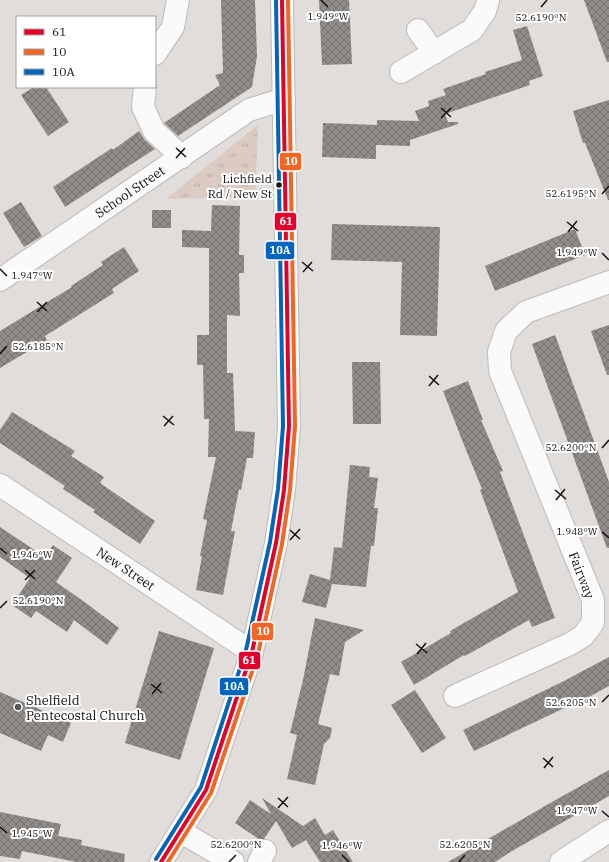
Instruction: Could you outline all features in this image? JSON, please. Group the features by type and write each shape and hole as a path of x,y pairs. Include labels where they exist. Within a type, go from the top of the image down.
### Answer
{"main road":[{"path":"156,52 173,26 178,0"},
{"path":"161,862 206,790 252,652 276,543 284,490 289,426 282,0"},
{"path":"401,72 472,30 485,11 488,0"},
{"path":"418,30 434,53"},
{"path":"145,88 143,107 154,131 182,157"},
{"name":"School Street","path":"0,280 249,110 284,99"},
{"name":"Fairway","path":"455,696 570,644 583,636 593,623 593,600 500,371 499,352 506,331 526,312 609,282"},
{"name":"New Street","path":"0,485 252,652"},
{"path":"561,862 609,831"},
{"path":"181,832 232,862"}],"green space":[{"path":"258,125 255,197 166,199"}],"building":[{"path":"221,0 255,0 257,56 252,87 178,136 164,123 220,85 215,75 223,73"},
{"path":"319,0 349,0 352,64 322,65"},
{"path":"584,0 609,0 609,62 607,62"},
{"path":"527,26 543,76 529,81 530,85 445,114 448,122 458,122 458,124 410,140 410,146 376,145 376,159 322,157 323,123 377,125 377,120 419,121 415,111 429,106 428,101 446,95 443,89 486,74 485,72 522,60 513,30"},
{"path":"32,88 47,88 69,122 48,136 21,95"},
{"path":"609,100 608,200 585,143 583,143 573,111"},
{"path":"139,131 145,140 155,149 65,207 53,187 112,148 113,150"},
{"path":"21,202 42,236 24,247 3,213"},
{"path":"212,205 240,206 239,255 244,255 244,273 239,273 240,316 227,315 227,373 233,373 235,431 255,432 253,458 247,458 241,490 239,489 231,531 235,531 223,595 196,590 202,556 200,556 207,520 203,519 216,457 208,457 209,419 204,419 203,365 197,365 197,335 209,335 209,248 182,247 182,230 211,231"},
{"path":"152,210 171,210 171,228 152,228"},
{"path":"332,224 440,227 437,336 400,335 402,262 331,260"},
{"path":"575,229 585,255 495,291 485,266"},
{"path":"124,247 139,271 112,289 114,293 45,336 47,340 0,368 0,331 72,287 71,286 103,265 101,262"},
{"path":"609,325 609,375 607,375 591,331"},
{"path":"555,335 609,482 609,548 607,548 532,344"},
{"path":"352,362 380,362 381,424 353,424"},
{"path":"468,381 483,420 481,420 503,471 500,472 555,618 532,627 529,620 465,656 464,655 414,685 401,662 451,633 450,631 518,592 480,490 482,489 443,391"},
{"path":"12,412 75,451 71,456 104,477 100,483 155,521 140,544 93,512 95,510 63,489 65,486 0,443 0,430"},
{"path":"350,465 370,467 369,477 378,478 374,508 378,508 374,546 371,546 366,587 332,584 326,608 302,602 310,574 330,580 334,547 342,548"},
{"path":"0,527 45,557 53,545 72,558 56,582 119,628 107,645 74,620 67,632 36,611 31,618 12,605 30,578 0,557"},
{"path":"315,618 364,630 345,642 339,676 330,674 318,724 332,728 330,738 324,744 315,785 287,779 297,735 290,733 303,680"},
{"path":"159,631 214,648 180,760 125,743"},
{"path":"609,657 609,686 576,704 575,703 474,751 463,730 564,681"},
{"path":"415,690 446,738 422,753 391,705"},
{"name":"Shelfield Pentecostal Church","path":"0,692 71,723 63,742 48,735 41,751 0,733"},
{"path":"609,770 609,796 495,862 448,862 552,802"},
{"path":"262,798 303,826 315,818 325,835 333,830 353,862 320,862 306,840 292,848 276,821 264,839 260,840 235,823 250,800 271,814"},
{"path":"0,812 61,824 58,836 82,840 81,845 125,854 124,862 76,862 22,851 20,859 0,856"}],"transit line":[{"name":"10A","path":"156,859 201,787 246,650 270,542 278,489 283,426 276,0"},
{"name":"61","path":"161,862 206,790 252,652 276,543 284,490 289,426 282,0"},
{"name":"10","path":"168,862 211,793 258,654 282,544 290,490 295,426 288,0"}],"place":[{"name":"Lichfield Rd / New St","path":"279,185"},
{"name":"Shelfield Pentecostal Church","path":"18,707"}]}
